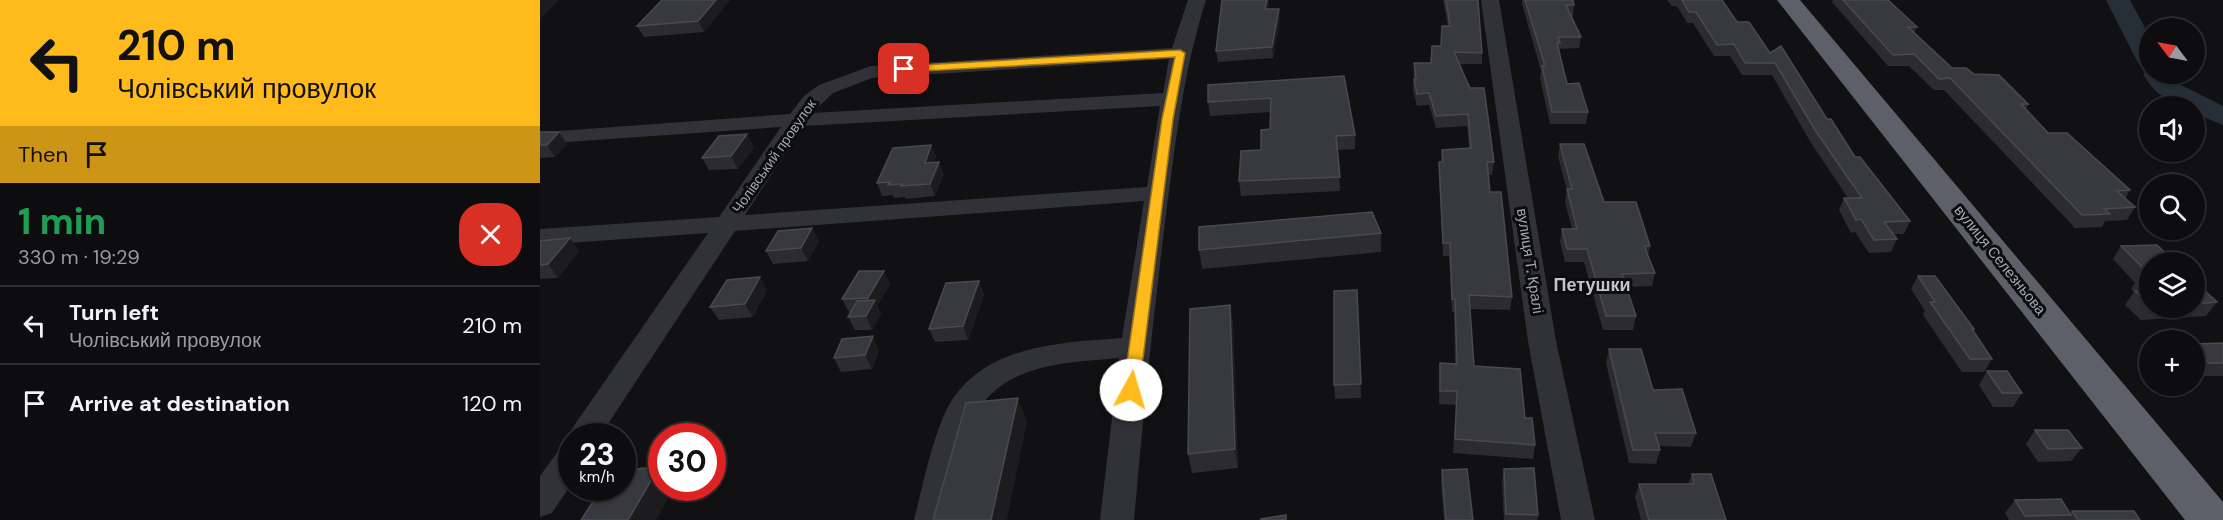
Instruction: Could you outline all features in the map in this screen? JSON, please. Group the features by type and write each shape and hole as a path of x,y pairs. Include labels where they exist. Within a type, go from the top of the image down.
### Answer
{"highway":[{"name":"вулиця Селезньова","path":"1788,0 2211,520"}],"street":[{"path":"1118,520 1135,346 1171,99 1180,53 1197,0"},
{"name":"вулиця Т. Кралі","path":"1490,0 1542,341 1578,520"},
{"name":"Чолівський провулок","path":"593,423 814,96 829,86 870,72 1180,53"},
{"path":"552,137 701,125 796,122 1171,99"},
{"name":"Чолівський провулок","path":"540,237 1157,193"},
{"path":"931,520 961,412 976,387 998,371 1027,359 1135,346"},
{"path":"540,503 558,477"}],"building":[{"path":"662,0 716,0 698,21 637,26"},
{"path":"1222,0 1267,0 1265,9 1279,9 1272,47 1216,51"},
{"path":"1446,0 1478,0 1482,53 1454,52 1470,88 1484,88 1494,162 1487,162 1490,192 1501,192 1512,297 1469,295 1474,366 1520,369 1525,418 1532,418 1535,445 1455,439 1457,391 1440,391 1440,363 1457,364 1455,299 1452,299 1450,243 1443,243 1439,162 1443,162 1442,150 1471,148 1468,114 1436,116 1429,93 1417,94 1414,63 1431,63 1432,46 1441,46 1442,26 1450,26"},
{"path":"1525,0 1573,0 1574,5 1566,5 1581,37 1558,37 1560,43 1557,43 1567,84 1579,83 1588,112 1552,112 1542,66 1545,66"},
{"path":"1682,0 1722,0 1737,22 1749,22 1770,53 1781,46 1827,119 1831,119 1855,157 1860,157 1910,221 1884,222 1897,239 1874,240 1861,219 1856,220 1844,198 1862,198 1815,130 1775,63 1745,63 1734,44 1717,45 1696,12 1689,12"},
{"path":"1843,0 1888,0 1917,27 1908,27 1952,68 1966,68 1974,74 1999,75 2028,104 2021,104 2048,133 2067,133 2130,190 2117,191 2135,207 2104,209 2110,214 2082,215 1950,78 1939,79 1914,54 1893,55"},
{"path":"1344,76 1355,135 1336,136 1340,177 1239,181 1241,151 1261,150 1261,130 1270,129 1271,98 1208,102 1208,85"},
{"path":"540,132 559,132 547,145 540,145"},
{"path":"747,134 731,156 702,158 719,136"},
{"path":"1560,144 1584,144 1604,202 1636,202 1650,246 1644,246 1655,273 1622,274 1636,316 1606,316 1587,249 1567,249 1562,229 1577,229 1567,189 1572,189"},
{"path":"931,145 925,163 939,162 930,184 901,186 902,184 888,185 890,182 877,183 893,148"},
{"path":"1372,212 1381,233 1199,250 1199,227"},
{"path":"812,228 801,248 766,251 778,231"},
{"path":"570,238 548,264 540,265 540,241"},
{"path":"2157,245 2164,252 2139,252 2139,264 2121,246"},
{"path":"859,271 884,271 868,298 842,299"},
{"path":"1918,276 1935,276 1974,329 1972,329 1992,359 1970,359 1930,302 1935,302"},
{"path":"760,277 745,304 710,307 727,280"},
{"path":"979,281 963,326 929,329 946,283"},
{"path":"1357,290 1361,384 1334,385 1334,291"},
{"path":"2205,291 2217,302 2205,303"},
{"path":"875,300 866,316 848,317 857,301"},
{"path":"1230,305 1235,449 1188,454 1190,309"},
{"path":"873,336 865,355 834,358 842,339"},
{"path":"2223,343 2223,363 2209,363 2205,359 2205,344"},
{"path":"1609,349 1641,349 1653,390 1682,389 1696,433 1655,433 1660,450 1633,450"},
{"path":"1987,371 2007,371 2022,393 2002,393"},
{"path":"1018,398 991,520 933,520 966,403"},
{"path":"2035,430 2068,430 2082,448 2048,449"},
{"path":"648,468 648,486 628,520 581,520 593,501 636,501 636,469"},
{"path":"1534,468 1538,515 1506,514 1504,469"},
{"path":"1467,469 1473,520 1446,520 1442,470"},
{"path":"1692,474 1711,474 1726,520 1649,520 1639,484 1694,484"},
{"path":"2061,499 2071,515 2025,516 2015,500"},
{"path":"2072,511 2134,511 2140,520 2078,520"},
{"path":"1286,515 1286,520 1261,520 1261,519"}],"waterway":[{"path":"2118,0 2139,40"},
{"path":"2162,84 2223,117"}],"district":[{"name":"Петушки","path":"1592,285"}],"route":[{"path":"904,69 1180,53 1168,119 1135,346 1131,390"}]}
